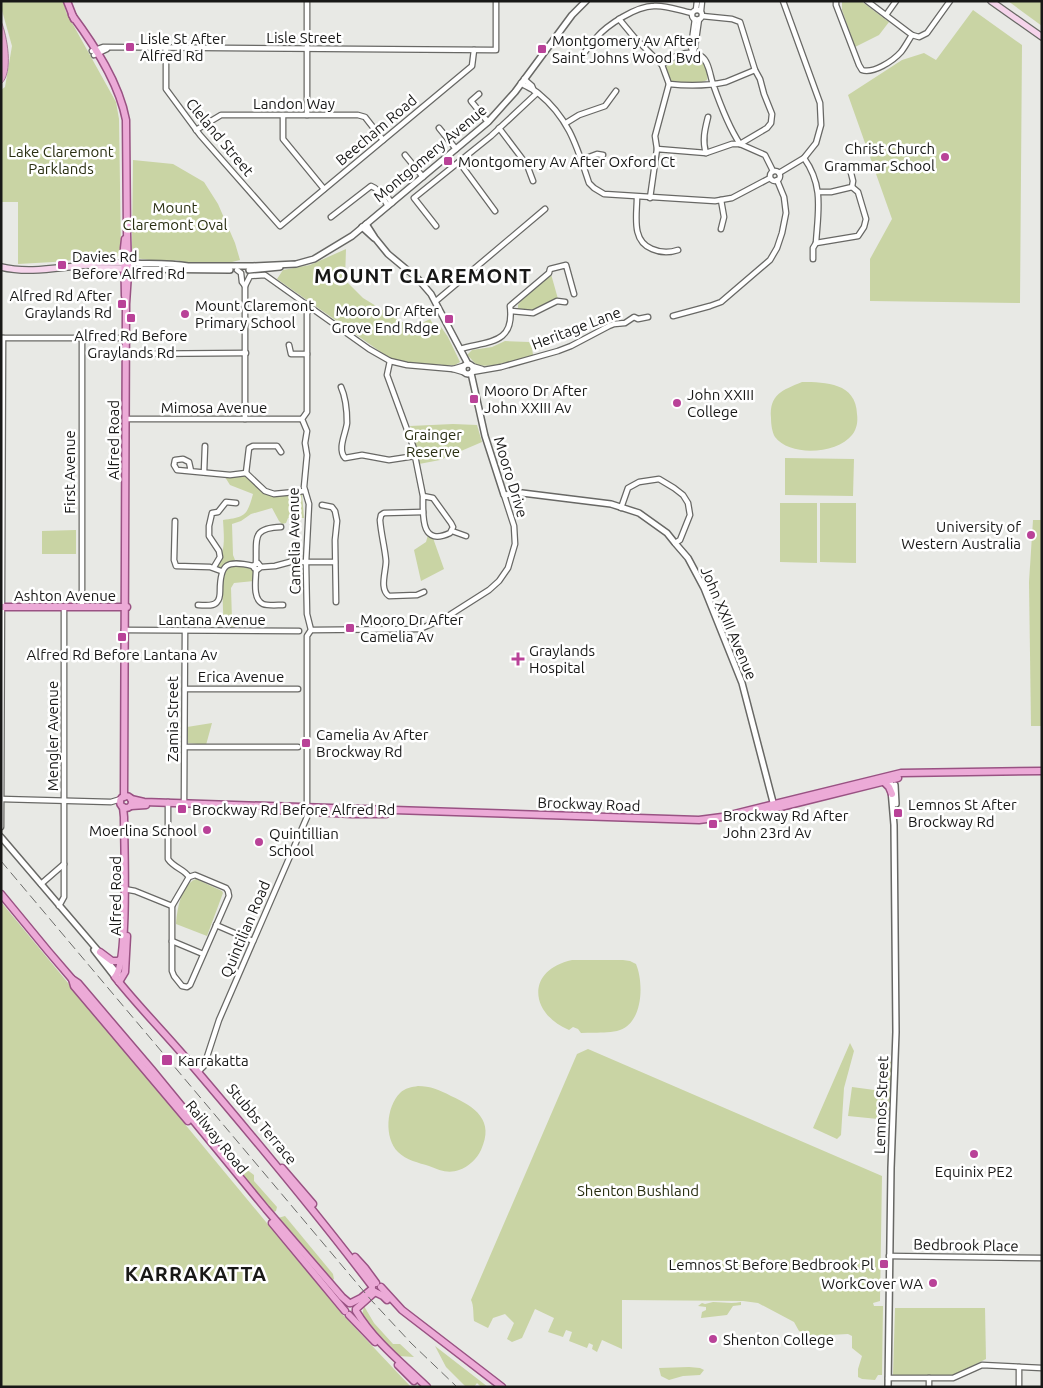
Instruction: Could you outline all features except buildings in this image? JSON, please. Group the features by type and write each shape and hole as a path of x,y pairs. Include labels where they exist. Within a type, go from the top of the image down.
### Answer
{"main road":[{"name":"Alfred Road","path":"67,1 72,15 123,104 126,120 126,266 123,288 126,304 125,576 128,588 126,607 128,778 125,972 118,978"},
{"path":"991,1 1042,38"},
{"path":"1,267 14,270 35,270 89,265 94,268 126,266"},
{"name":"Ashton Avenue","path":"2,607 126,607"},
{"name":"Brockway Road","path":"127,802 699,820 775,806 912,772 1042,773"},
{"path":"890,778 889,787 892,794"},
{"name":"Alfred Road","path":"118,978 126,889"},
{"name":"Railway Road","path":"1,894 72,979 78,983 151,1068 266,1209 342,1297 355,1306 351,1311"},
{"path":"100,952 112,961 118,961 121,958"},
{"name":"Stubbs Terrace","path":"118,978 366,1268 375,1288 390,1304 495,1387"},
{"name":"Railway Road","path":"72,979 74,986 99,1017 144,1067 351,1311 383,1346 427,1387"},
{"path":"375,1288 351,1311 345,1306 361,1298 375,1288"},
{"name":"Stubbs Terrace","path":"375,1288 502,1387"},
{"name":"Railway Road","path":"351,1311 369,1337 421,1387"}],"street":[{"path":"307,1 307,115"},
{"name":"Lisle Street","path":"94,52 103,47 166,49 496,50 496,1"},
{"name":"Montgomery Avenue","path":"126,266 234,269 276,268 314,259 342,243 488,122 506,104 572,15 586,1"},
{"path":"697,1 697,15"},
{"path":"693,54 691,47 697,15 702,1"},
{"path":"656,148 706,152 732,144 740,144 765,155 773,171 779,173 804,158 816,144 822,125 820,103 782,1"},
{"path":"837,1 837,9 862,70 872,71 896,57 912,35"},
{"path":"867,1 912,35 919,37 926,34 950,1"},
{"path":"886,14 896,1"},
{"path":"579,60 597,36 619,19 638,9 652,6 697,15 732,19 740,22 754,70 760,79 772,114 772,120 767,128 740,144"},
{"path":"619,19 662,65 670,84 655,136 656,148 650,198"},
{"name":"Cleland Street","path":"166,49 166,89 200,135 280,226 284,222"},
{"name":"Beecham Road","path":"284,222 472,66 474,50"},
{"path":"662,65 677,56 693,54 704,59 734,134 740,144"},
{"path":"670,84 688,86 726,82 754,70"},
{"path":"523,81 532,86 566,122 575,140 589,183 598,192 609,196 721,200 732,198 770,178 773,171"},
{"path":"566,122 605,106 616,91"},
{"path":"436,226 414,198 500,128 536,92"},
{"path":"478,94 471,101 488,122"},
{"name":"Landon Way","path":"196,130 221,115 358,115 365,117 383,140"},
{"path":"283,115 283,139 324,189"},
{"path":"706,152 704,130 708,116"},
{"path":"439,128 456,149"},
{"path":"500,128 527,165 533,181"},
{"path":"581,160 597,154 603,155"},
{"path":"405,155 423,177"},
{"path":"804,158 811,168 819,192 816,243 813,248 813,259"},
{"path":"459,162 495,211"},
{"path":"848,165 853,182 852,187"},
{"path":"777,180 780,177 779,173"},
{"path":"770,178 773,181 777,180"},
{"path":"673,316 721,302 770,260 777,248 786,213 784,197 777,180"},
{"path":"332,218 370,186 386,195 390,204"},
{"path":"819,192 831,192 852,187"},
{"path":"816,243 858,236 864,227 866,220 858,192 852,187"},
{"path":"638,197 636,227 637,235 644,246 657,252 670,253 678,250"},
{"path":"721,200 724,217 721,229"},
{"path":"436,301 545,209"},
{"name":"Mooro Drive","path":"311,630 420,628 437,622 484,594 504,575 515,544 514,526 485,436 461,351 436,301 418,279 392,259 364,226"},
{"path":"461,351 498,340 509,327 510,309 549,273 550,269 566,264 574,294"},
{"path":"234,269 241,273 242,282 245,286 245,420"},
{"name":"Heritage Lane","path":"245,286 250,276 265,275 369,349 390,361 407,365 453,369 501,367 571,346 614,324 625,323 634,317 638,319 648,318"},
{"path":"510,309 533,313 557,301 564,302"},
{"name":"Camelia Avenue","path":"307,809 307,636 311,630 307,614 306,563 309,504 305,490 307,455 305,443 307,431 302,419 307,412 307,313 311,308"},
{"path":"1,827 2,338 126,338"},
{"name":"First Avenue","path":"82,338 82,607"},
{"path":"289,346 291,354 289,361"},
{"path":"126,354 246,354"},
{"path":"291,354 307,354"},
{"path":"390,361 388,375 416,456 423,496 423,522 426,530 431,535 445,536 452,531"},
{"path":"341,387 345,395 346,408 342,456 345,458 362,455 389,460 416,456"},
{"name":"Mimosa Avenue","path":"125,419 302,419"},
{"path":"204,446 204,472"},
{"path":"246,473 248,448 253,446 277,446 281,452"},
{"path":"190,471 230,475 246,473"},
{"path":"246,473 265,491 274,494 305,490"},
{"path":"621,508 628,488 639,482 659,479 674,488 683,495 688,503 690,515 680,540 675,543"},
{"name":"John XXIII Avenue","path":"504,494 528,494 611,504 639,513 667,533 688,558 704,588 742,683 775,806"},
{"path":"423,496 433,498 451,523 452,531"},
{"path":"214,567 220,557 220,551 209,536 212,513 218,512 226,502 236,503"},
{"path":"322,505 332,507 337,521 335,540 336,602"},
{"path":"423,512 384,512 380,520 386,560 384,589 386,594 389,596 417,595 424,592"},
{"path":"175,521 174,560 176,566 214,567 221,571"},
{"path":"281,527 265,528 256,536 256,594 258,600 264,604 283,605"},
{"path":"452,531 466,536"},
{"path":"198,605 213,605 218,602 220,598 221,571 226,566 236,562 256,566 275,566 290,562 335,562"},
{"name":"Mengler Avenue","path":"59,906 64,900 64,607"},
{"name":"Lantana Avenue","path":"126,630 299,632"},
{"name":"Zamia Street","path":"184,805 185,631"},
{"name":"Erica Avenue","path":"185,689 298,689"},
{"path":"185,747 298,747"},
{"name":"Lemnos Street","path":"890,778 896,793 894,825"},
{"name":"Lemnos Street","path":"888,1387 889,1256 896,1032 892,794"},
{"name":"Brockway Road","path":"2,799 127,802"},
{"path":"168,804 168,859 190,877"},
{"name":"Quintilian Road","path":"198,1070 205,1062 219,1020 307,817 307,809"},
{"name":"Stubbs Terrace","path":"1,837 100,952 118,978"},
{"path":"41,884 64,864"},
{"path":"198,876 226,888 229,896 190,985 182,986 172,971 172,906 190,877 198,876"},
{"path":"126,889 172,906"},
{"path":"216,925 253,941"},
{"name":"Stubbs Terrace","path":"87,939 98,956 118,978"},
{"path":"172,941 203,954"},
{"name":"Bedbrook Place","path":"889,1256 1042,1258"},
{"path":"888,1378 953,1378 981,1365 1042,1368"},
{"path":"1019,1367 1019,1387"},
{"path":"929,1378 929,1387"}],"green space":[{"name":"Lake Claremont Parklands","path":"1,1 63,1 66,12 116,102 119,119 121,252 119,256 18,264 18,202 1,202 1,90 5,87 12,46"},
{"path":"842,1 861,1 889,22 879,35 855,47 842,10"},
{"path":"1008,1 1042,1 1042,26"},
{"name":"Christ Church Grammar School","path":"973,10 1022,45 1020,303 870,301 870,259 892,219 848,95 902,60 924,53 936,60"},
{"path":"681,56 692,59 701,58 708,74 707,80 689,84 671,82 665,67 668,63"},
{"name":"Mount Claremont Oval","path":"133,160 173,164 204,182 218,204 235,243 240,260 232,262 184,262 176,260 168,262 134,258 132,247"},
{"path":"346,249 345,280 363,298 412,328 430,319 433,324 439,324 448,337 460,362 455,365 445,365 395,362 277,279 283,270 310,265"},
{"path":"551,274 558,299 530,311 518,309 521,301"},
{"path":"505,341 529,342 533,355 504,363 482,366 476,364 467,355 472,350 492,347"},
{"path":"802,382 838,386 851,396 855,404 857,422 854,433 845,441 836,446 814,451 791,448 775,437 771,423 772,403 783,391"},
{"name":"Grainger Reserve","path":"477,425 482,442 440,460 419,464 410,426"},
{"path":"785,458 854,459 853,496 785,495"},
{"path":"247,476 261,490 267,493 277,495 302,494 304,518 288,518 286,523 282,524 272,508 251,514 241,521 232,524 233,555 235,560 226,564 221,569 216,566 223,550 223,520 236,518 244,514 249,507 253,494 230,485 225,477"},
{"path":"780,503 817,503 817,563 780,562"},
{"path":"820,503 856,503 856,563 820,562"},
{"path":"1033,520 1042,520 1042,726 1031,726 1029,582"},
{"path":"76,530 76,554 42,554 42,531"},
{"path":"428,535 433,538 444,569 421,581 414,550 426,542"},
{"path":"236,563 251,565 254,571 254,581 234,583 231,588 232,620 240,624 240,627 223,627 224,578 229,567"},
{"path":"212,723 206,745 188,743 187,727"},
{"path":"196,879 223,893 207,936 176,924 177,911 183,892"},
{"path":"1,902 343,1315 411,1387 1,1387"},
{"path":"572,960 623,960 636,964 640,981 640,1001 637,1011 628,1026 611,1032 581,1033 573,1027 569,1030 556,1023 546,1013 540,1003 538,992 540,982 546,973 557,965"},
{"path":"850,1043 854,1051 844,1088 841,1135 837,1139 813,1128"},
{"name":"Shenton Bushland","path":"588,1049 882,1176 880,1301 873,1303 874,1306 883,1306 882,1375 878,1375 875,1380 858,1377 862,1356 852,1348 852,1336 848,1334 811,1336 799,1331 794,1322 758,1303 743,1301 622,1300 622,1349 602,1340 597,1352 592,1349 593,1345 589,1343 587,1348 569,1341 572,1332 566,1330 563,1337 548,1332 554,1318 535,1309 522,1338 512,1342 507,1339 514,1323 505,1314 493,1318 488,1328 474,1321 471,1300 577,1054"},
{"path":"889,1062 892,1062 890,1110 879,1110 878,1119 848,1116 852,1087 882,1091"},
{"path":"418,1086 443,1092 460,1100 475,1110 480,1116 486,1130 485,1140 477,1156 466,1167 447,1172 440,1170 401,1155 393,1146 390,1139 388,1122 392,1106 402,1091"},
{"path":"242,1166 254,1175 254,1181 277,1207 276,1211 274,1212 237,1170"},
{"path":"285,1216 333,1274 334,1279 332,1281 278,1218"},
{"path":"741,1302 741,1305 733,1306 727,1315 701,1318 702,1312 706,1310 706,1307 698,1306 702,1303"},
{"path":"364,1306 374,1323 393,1344 400,1344 414,1357 399,1356 367,1324 362,1316"},
{"path":"895,1308 985,1308 986,1359 954,1375 893,1375"},
{"path":"435,1346 488,1387 481,1387 477,1383 474,1387 466,1387 446,1367"},
{"path":"689,1367 704,1370 700,1375 683,1376 669,1380 661,1376 659,1368"}],"shaded area":[{"path":"1,21 7,44 8,63 5,79 1,84"}],"railway":[{"path":"1,861 371,1300 411,1343 457,1387"}],"place":[{"name":"Lisle St After Alfred Rd","path":"130,47"},
{"name":"Montgomery Av After Saint Johns Wood Bvd","path":"542,49"},
{"name":"Christ Church Grammar School","path":"945,157"},
{"name":"Montgomery Av After Oxford Ct","path":"448,161"},
{"name":"Davies Rd Before Alfred Rd","path":"62,265"},
{"name":"Alfred Rd After Graylands Rd","path":"122,304"},
{"name":"Mount Claremont Primary School","path":"185,314"},
{"name":"Alfred Rd Before Graylands Rd","path":"131,318"},
{"name":"Mooro Dr After Grove End Rdge","path":"449,319"},
{"name":"Mooro Dr After John XXIII Av","path":"474,399"},
{"name":"John XXIII College","path":"677,403"},
{"name":"University of Western Australia","path":"1031,535"},
{"name":"Mooro Dr After Camelia Av","path":"350,628"},
{"name":"Alfred Rd Before Lantana Av","path":"122,637"},
{"name":"Graylands Hospital","path":"518,659"},
{"name":"Camelia Av After Brockway Rd","path":"306,743"},
{"name":"Brockway Rd Before Alfred Rd","path":"182,809"},
{"name":"Lemnos St After Brockway Rd","path":"898,813"},
{"name":"Brockway Rd After John 23rd Av","path":"713,824"},
{"name":"Moerlina School","path":"207,830"},
{"name":"Quintillian School","path":"259,842"},
{"name":"Karrakatta","path":"167,1060"},
{"name":"Equinix PE2","path":"974,1154"},
{"name":"Lemnos St Before Bedbrook Pl","path":"884,1264"},
{"name":"WorkCover WA","path":"933,1283"},
{"name":"Shenton College","path":"713,1339"}],"district":[{"name":"MOUNT CLAREMONT","path":"423,275"},
{"name":"KARRAKATTA","path":"196,1273"}]}
